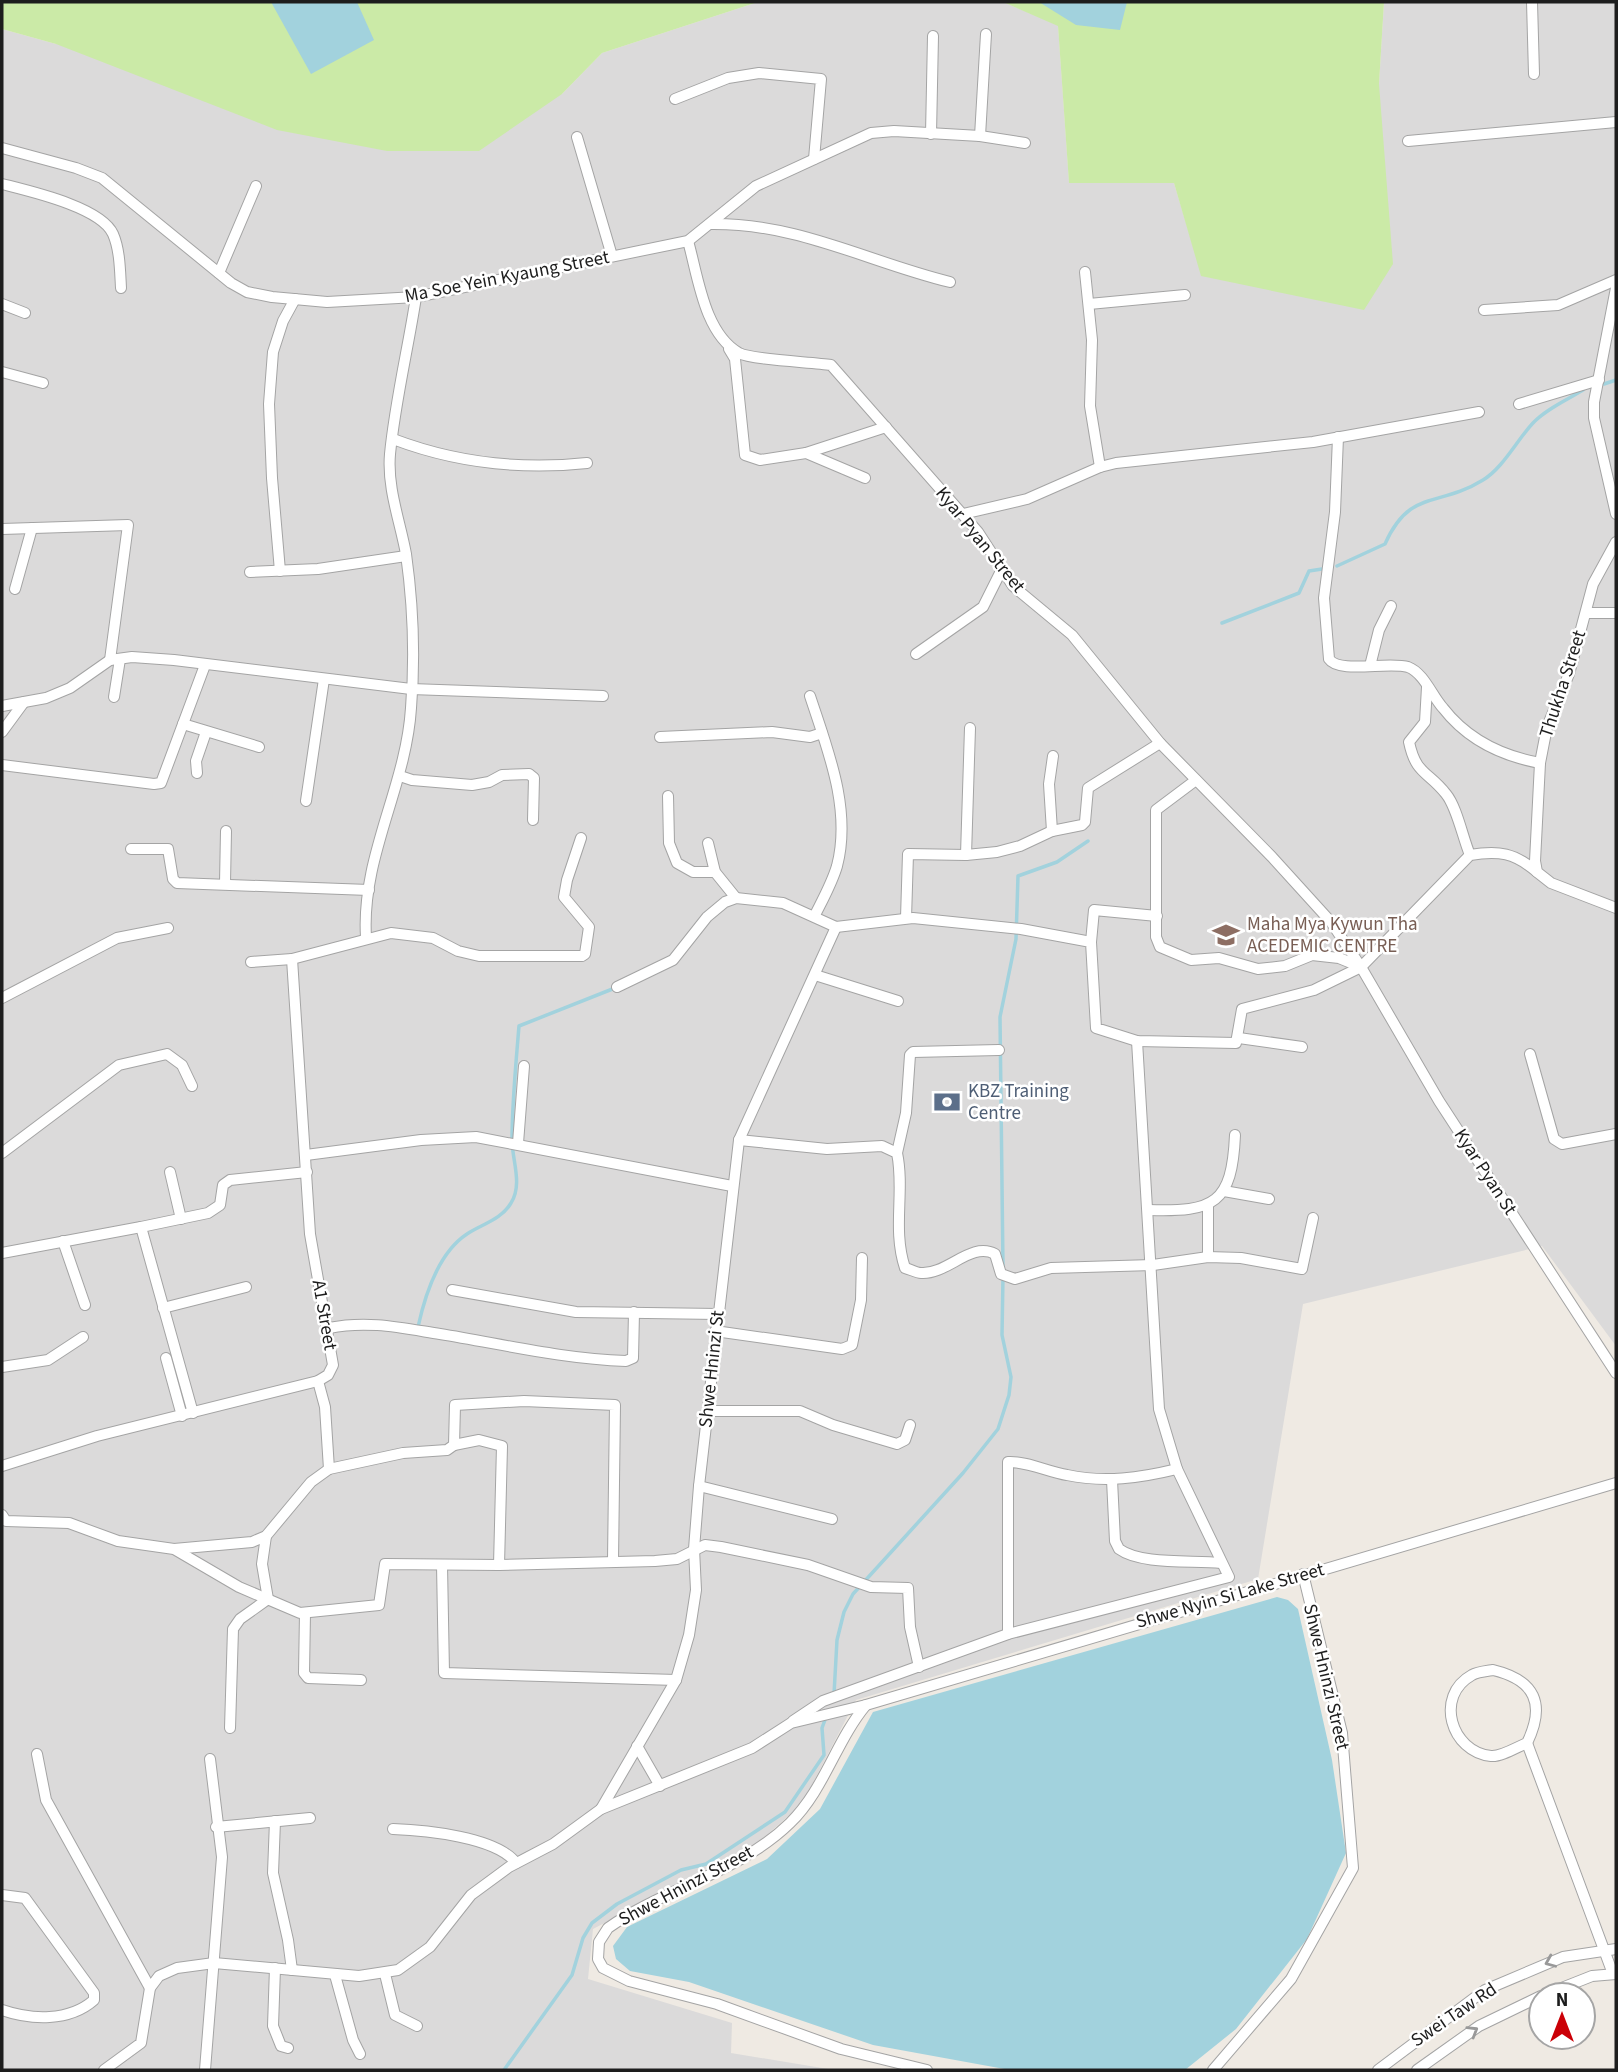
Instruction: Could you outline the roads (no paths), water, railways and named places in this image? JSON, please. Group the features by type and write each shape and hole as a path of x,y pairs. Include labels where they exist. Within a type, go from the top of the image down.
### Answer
{"street":[{"path":"1532,2 1534,74"},
{"path":"980,136 986,34"},
{"path":"931,134 933,36"},
{"path":"675,99 728,78 749,75 821,79 814,159"},
{"path":"1408,141 1616,122"},
{"name":"Ma Soe Yein Kyaung Street","path":"2,148 76,167 102,178 219,273 247,292 339,302 416,297 688,241 756,186 871,133 980,136 1025,143"},
{"path":"577,137 612,256"},
{"path":"2,184 64,200 102,222 113,232 120,262 121,288"},
{"path":"219,273 256,186"},
{"path":"711,224 766,227 810,237 950,282"},
{"path":"688,241 713,324 735,359 745,455 760,460 806,453 886,426"},
{"path":"1085,272 1092,340 1090,406 1100,467"},
{"path":"1484,310 1558,306 1616,280"},
{"path":"1616,288 1599,380 1595,388 1594,418 1616,514"},
{"path":"1089,304 1185,295"},
{"path":"366,937 375,853 400,776 410,726 411,610 406,556 391,488 390,454 416,297"},
{"path":"280,571 269,404 273,352 283,321 295,299"},
{"path":"2,304 25,313"},
{"name":"Kyar Pyan Street","path":"724,340 740,354 831,365 978,532 1013,586 1072,635 1091,655 1160,743 1303,889 1331,922 1362,967"},
{"path":"2,372 43,383"},
{"path":"1520,404 1599,380"},
{"path":"962,514 1027,499 1100,467 1423,425 1479,412"},
{"path":"1338,437 1335,512 1324,598 1325,640 1332,664 1406,667 1415,670 1443,709 1474,737 1488,747 1540,763"},
{"path":"393,439 429,452 512,466 587,463"},
{"path":"806,453 865,478"},
{"path":"2,529 128,525 114,697"},
{"path":"15,589 33,528"},
{"name":"Thukha Street","path":"1537,872 1535,861 1540,763 1547,727 1569,674 1593,584 1616,542"},
{"path":"250,572 318,569 406,556"},
{"path":"916,654 983,607 1001,570"},
{"path":"1370,666 1379,630 1391,606"},
{"path":"1586,613 1616,613"},
{"path":"2,706 70,688 115,660 174,660 411,689 603,696"},
{"path":"2,765 161,783 205,665"},
{"path":"306,801 324,679"},
{"path":"1427,687 1425,722 1409,742 1411,755 1420,772 1446,793 1470,855"},
{"path":"810,696 836,785 841,844 837,866 815,915"},
{"path":"2,732 24,702"},
{"path":"183,724 259,747"},
{"path":"966,855 970,727"},
{"path":"197,772 196,761 206,732"},
{"path":"660,737 772,732 810,737 822,733"},
{"path":"906,918 908,853 966,855 1020,846 1052,831 1085,824 1088,788 1160,743"},
{"path":"1052,831 1049,784 1053,757"},
{"path":"400,776 412,780 472,785 489,782 502,775 529,774 534,778 534,820"},
{"path":"1196,780 1156,810 1156,937 1160,947 1191,960 1219,958 1246,968 1268,969 1284,966 1312,955 1339,958 1362,967"},
{"path":"668,796 669,843 677,863 693,872 715,872"},
{"path":"225,883 226,831"},
{"path":"251,962 292,959 366,937 391,933 433,938 458,951 479,956 582,956 589,927 564,897 566,880 581,838"},
{"path":"708,844 715,872 736,898"},
{"path":"131,849 168,849 173,878 177,883 369,890"},
{"path":"1157,916 1094,911 1091,942 1096,1028 1137,1041 1236,1043 1242,1009 1314,990 1362,967 1470,855 1485,852 1520,857 1551,883 1616,908"},
{"path":"617,987 673,960 707,917 725,902 736,898 783,903 815,915 836,928 906,918 1020,929 1091,942"},
{"path":"2,998 117,938 168,928"},
{"name":"Shwe Hninzi St","path":"601,1810 676,1680 692,1619 696,1590 694,1549 699,1486 739,1139 836,928"},
{"name":"A1 Street","path":"292,959 310,1234 329,1328 333,1365 328,1374 318,1381"},
{"name":"Kyar Pyan St","path":"1362,967 1439,1101 1616,1373"},
{"path":"815,975 898,1001"},
{"path":"1239,1038 1302,1047"},
{"path":"104,2070 141,2043 150,1988 159,1976 177,1968 214,1963 335,1975 385,1974 410,1964 430,1947 471,1895 516,1863 553,1844 601,1810 752,1748 823,1701 1008,1634 1229,1577 1177,1469 1159,1409 1153,1265 1137,1041"},
{"path":"999,1049 920,1051 910,1055 906,1113 897,1153 897,1220 905,1268 921,1273 929,1272 975,1251 988,1250 995,1254 1005,1276 1015,1279 1051,1268 1153,1265 1208,1257 1241,1258 1302,1269 1313,1218"},
{"path":"2,1153 119,1065 167,1054 182,1065 192,1086"},
{"path":"1530,1054 1554,1139 1562,1144 1616,1134"},
{"path":"512,1142 524,1066"},
{"path":"1149,1210 1196,1210 1208,1205 1224,1191 1234,1166 1235,1135"},
{"path":"306,1155 447,1137 512,1142 732,1186"},
{"path":"739,1139 827,1149 882,1146 897,1153"},
{"path":"170,1172 181,1219"},
{"path":"2,1252 208,1213 220,1206 223,1185 230,1180 307,1172"},
{"path":"1224,1191 1269,1199"},
{"path":"1208,1205 1208,1257"},
{"path":"141,1227 188,1414"},
{"path":"63,1241 85,1305"},
{"path":"715,1331 842,1349 852,1345 862,1300 862,1258"},
{"path":"163,1308 246,1287"},
{"path":"452,1290 576,1312 718,1314"},
{"path":"329,1328 367,1323 396,1325 556,1355 626,1361 632,1358 634,1312"},
{"path":"2,1367 48,1360 83,1337"},
{"path":"166,1359 188,1414"},
{"path":"2,1466 97,1436 318,1381 325,1407 329,1469"},
{"path":"454,1445 455,1405 524,1401 615,1405 613,1560"},
{"path":"709,1411 800,1410 833,1425 897,1444 905,1440 910,1425"},
{"path":"2,1515 6,1521 69,1523 118,1541 174,1549 252,1542 266,1536 311,1482 329,1469 403,1453 447,1450 454,1445 479,1440 502,1446 499,1565"},
{"path":"1008,1634 1008,1462 1067,1475 1112,1480 1177,1469"},
{"path":"1112,1480 1115,1541 1119,1549 1144,1560 1186,1559 1221,1563"},
{"name":"Shwe Nyin Si Lake Street","path":"791,1723 866,1705 1616,1483"},
{"path":"699,1486 832,1519"},
{"path":"266,1536 262,1564 268,1599"},
{"path":"174,1549 199,1567 305,1613 379,1605 385,1564 499,1565 677,1559 705,1545 745,1551 849,1577 871,1587 908,1588 907,1604 919,1667"},
{"path":"442,1564 444,1672 676,1680"},
{"name":"Shwe Hninzi Street","path":"1213,2070 1291,1979 1353,1868 1342,1733 1303,1574"},
{"path":"230,1728 233,1629 240,1619 268,1599"},
{"path":"305,1613 304,1672 309,1678 361,1680"},
{"path":"1527,1743 1494,1756 1472,1751 1455,1735 1450,1713 1455,1691 1471,1675 1493,1670 1515,1675 1531,1691 1537,1713 1527,1743 1603,1949 1615,1974"},
{"name":"Shwe Hninzi Street","path":"866,1705 845,1733 814,1793 791,1822 740,1858 608,1928 599,1942 598,1959 603,1968 629,1982 717,2004 841,2049 927,2070"},
{"path":"637,1746 660,1786"},
{"path":"37,1754 46,1800 150,1988"},
{"path":"205,2070 222,1857 216,1827 210,1759"},
{"path":"216,1827 310,1818"},
{"path":"275,1821 273,1874 292,1970"},
{"path":"393,1829 467,1839 500,1851 516,1863"},
{"path":"2,2010 25,2018 43,2019 88,2005 94,2000 93,1993 25,1898 5,1895"},
{"name":"Swei Taw Rd","path":"1378,2070 1485,1990 1563,1957 1616,1949"},
{"path":"275,1968 273,2026 281,2046 288,2048"},
{"path":"385,1974 395,2015 417,2026"},
{"name":"Swei Taw Rd","path":"1580,1981 1592,1976 1615,1974"},
{"path":"335,1975 353,2040 360,2054"},
{"name":"Swei Taw Rd","path":"1417,2070 1479,2026 1527,2004"}],"water":[{"path":"271,2 357,2 374,40 311,74"},
{"path":"1039,2 1127,2 1120,30 1076,25"},
{"path":"1277,1597 1288,1600 1298,1609 1332,1760 1346,1853 1307,1939 1236,2029 1185,2070 1010,2070 873,2045 689,1982 630,1971 616,1959 613,1946 627,1927 767,1859 820,1809 873,1712"}],"waterway":[{"path":"1604,384 1616,380"},
{"path":"1337,566 1385,544 1395,526 1415,507 1467,488 1490,475 1538,418 1583,390"},
{"path":"1222,623 1299,593 1309,571 1322,569"},
{"path":"1003,1268 1000,1017 1016,939 1018,876 1057,862 1088,841"},
{"path":"418,1327 434,1276 448,1252 467,1234 502,1214 514,1196 517,1180 512,1126 519,1026 615,988"},
{"path":"834,1694 837,1640 844,1612 853,1594 963,1473 998,1429 1009,1395 1011,1377 1002,1335 1003,1276"},
{"path":"504,2070 572,1975 583,1938 592,1923 617,1904 681,1870 706,1864 785,1812 824,1755 822,1728 826,1717"}],"place":[{"name":"Maha Mya Kywun Tha ACEDEMIC CENTRE","path":"1226,935"},
{"name":"KBZ Training Centre","path":"947,1102"}]}
